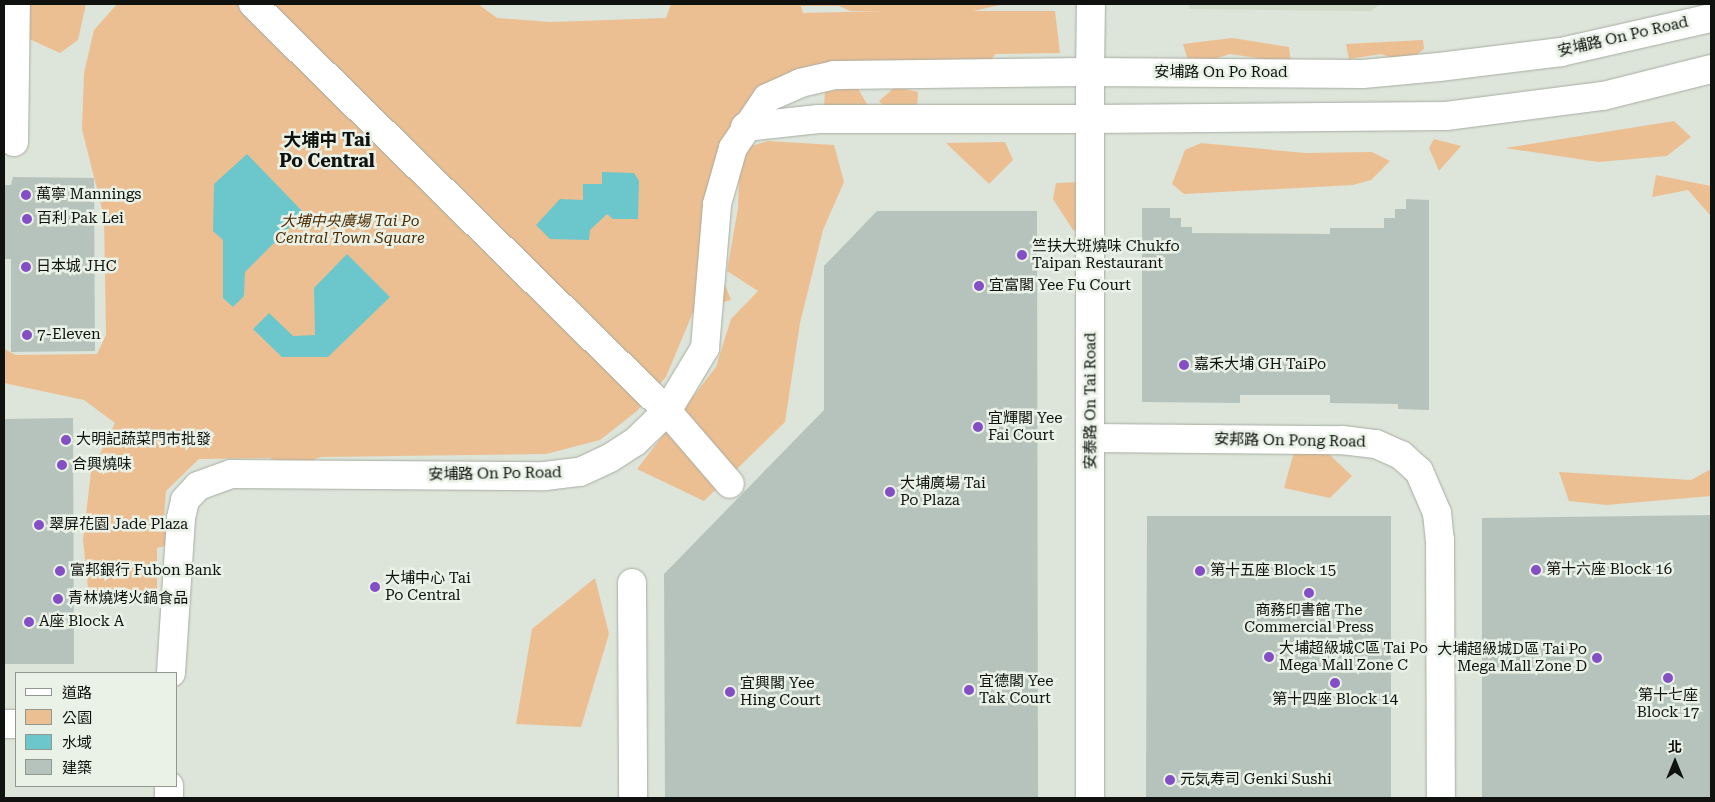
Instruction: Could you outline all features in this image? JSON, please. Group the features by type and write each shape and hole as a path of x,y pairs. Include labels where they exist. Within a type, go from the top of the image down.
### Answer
{"street":[{"path":"14,142 16,4"},
{"path":"253,4 667,411 730,484"},
{"name":"安泰路 On Tai Road","path":"1090,798 1090,72 1092,4"},
{"name":"安埔路 On Po Road","path":"171,672 182,509 191,492 208,480 231,474 545,476 580,472 610,458 635,442 667,411 705,348 717,204 733,148 745,127 767,98 800,82 834,75 1090,72 1363,74 1561,52 1711,18"},
{"path":"745,127 820,119 1446,116 1603,96 1711,69"},
{"name":"安邦路 On Pong Road","path":"1091,438 1367,443 1401,455 1418,471 1437,512 1440,540 1441,798"},
{"path":"632,583 633,798"}],"shaded area":[{"path":"1189,4 1380,4 1371,11 1189,9"}],"green space":[{"path":"30,4 86,4 78,40 60,53 27,38"},
{"name":"大埔中央廣場 Tai Po Central Town Square","path":"117,4 478,4 497,18 550,22 666,18 671,4 1005,4 973,11 1055,11 1060,53 995,54 988,66 813,67 746,109 720,272 731,300 694,310 666,377 637,411 600,440 546,454 321,457 295,466 269,458 199,459 166,491 164,519 174,533 169,545 157,548 157,606 89,597 83,540 91,472 115,423 84,400 4,383 4,349 16,355 97,354 106,335 104,217 82,129 84,73 94,30","holes":["801,6 839,6 850,11 887,11 803,13"]},
{"path":"1232,38 1289,47 1291,63 1230,54 1190,67 1183,44"},
{"path":"1423,40 1424,49 1406,63 1381,54 1349,59 1346,44"},
{"path":"857,87 871,111 824,106 825,92"},
{"path":"895,87 918,92 917,114 891,114 879,101"},
{"path":"1674,121 1691,137 1667,156 1598,162 1505,148"},
{"path":"1434,139 1461,146 1439,171 1429,148"},
{"path":"768,141 834,145 844,182 823,230 800,323 785,422 704,501 637,469 716,367 731,319 758,291 727,271 738,208 740,149"},
{"path":"1005,142 1013,160 989,184 946,143"},
{"path":"1201,143 1305,153 1372,152 1390,161 1371,180 1353,185 1184,194 1172,184 1185,150"},
{"path":"1656,175 1711,186 1711,216 1688,190 1652,197"},
{"path":"1083,182 1082,230 1073,230 1053,199 1056,183"},
{"path":"1314,440 1352,476 1330,498 1284,488 1297,441"},
{"path":"1711,469 1711,496 1606,505 1569,501 1559,472 1691,480"},
{"path":"595,578 609,634 581,727 516,724 532,629"}],"water":[{"path":"247,154 304,213 245,272 244,296 233,307 223,298 223,240 213,231 214,184"},
{"path":"602,172 634,173 639,181 638,219 613,219 607,214 590,230 589,240 550,239 536,225 560,199 583,200 583,184 602,184"},
{"path":"347,254 390,297 328,357 282,357 253,329 269,313 293,336 315,335 314,288"}],"building":[{"path":"13,177 94,178 95,351 11,352 11,259 4,259 4,185 11,185"},
{"path":"1406,199 1429,200 1429,410 1398,409 1398,404 1330,403 1330,395 1240,395 1240,403 1142,402 1142,208 1170,208 1170,218 1181,218 1181,227 1192,227 1192,233 1330,234 1330,228 1384,228 1384,218 1395,218 1395,209 1406,209"},
{"name":"大埔廣場 Tai Po Plaza","path":"877,211 1037,211 1038,798 665,798 664,574 824,410 824,266"},
{"name":"翠屏花園 Jade Plaza","path":"73,418 74,664 4,664 4,419"},
{"name":"大埔超級城D區 Tai Po Mega Mall Zone D","path":"1711,515 1711,798 1482,798 1482,518"},
{"name":"大埔超級城C區 Tai Po Mega Mall Zone C","path":"1147,516 1391,516 1391,798 1146,798"}],"place":[{"name":"萬寧 Mannings","path":"26,195"},
{"name":"百利 Pak Lei","path":"27,219"},
{"name":"竺扶大班燒味 Chukfo Taipan Restaurant","path":"1022,255"},
{"name":"日本城 JHC","path":"26,267"},
{"name":"宜富閣 Yee Fu Court","path":"979,286"},
{"name":"7-Eleven","path":"27,335"},
{"name":"嘉禾大埔 GH TaiPo","path":"1184,365"},
{"name":"宜輝閣 Yee Fai Court","path":"978,427"},
{"name":"大明記蔬菜門市批發","path":"66,440"},
{"name":"合興燒味","path":"62,465"},
{"name":"大埔廣場 Tai Po Plaza","path":"890,492"},
{"name":"翠屏花園 Jade Plaza","path":"39,525"},
{"name":"第十六座 Block 16","path":"1536,570"},
{"name":"富邦銀行 Fubon Bank","path":"60,571"},
{"name":"第十五座 Block 15","path":"1200,571"},
{"name":"大埔中心 Tai Po Central","path":"375,587"},
{"name":"商務印書館 The Commercial Press","path":"1309,593"},
{"name":"青林燒烤火鍋食品","path":"58,599"},
{"name":"A座 Block A","path":"29,622"},
{"name":"大埔超級城C區 Tai Po Mega Mall Zone C","path":"1269,657"},
{"name":"大埔超級城D區 Tai Po Mega Mall Zone D","path":"1597,658"},
{"name":"第十七座 Block 17","path":"1668,678"},
{"name":"第十四座 Block 14","path":"1335,683"},
{"name":"宜德閣 Yee Tak Court","path":"969,690"},
{"name":"宜興閣 Yee Hing Court","path":"730,692"},
{"name":"元気寿司 Genki Sushi","path":"1170,780"}],"district":[{"name":"大埔中 Tai Po Central","path":"327,151"}]}
